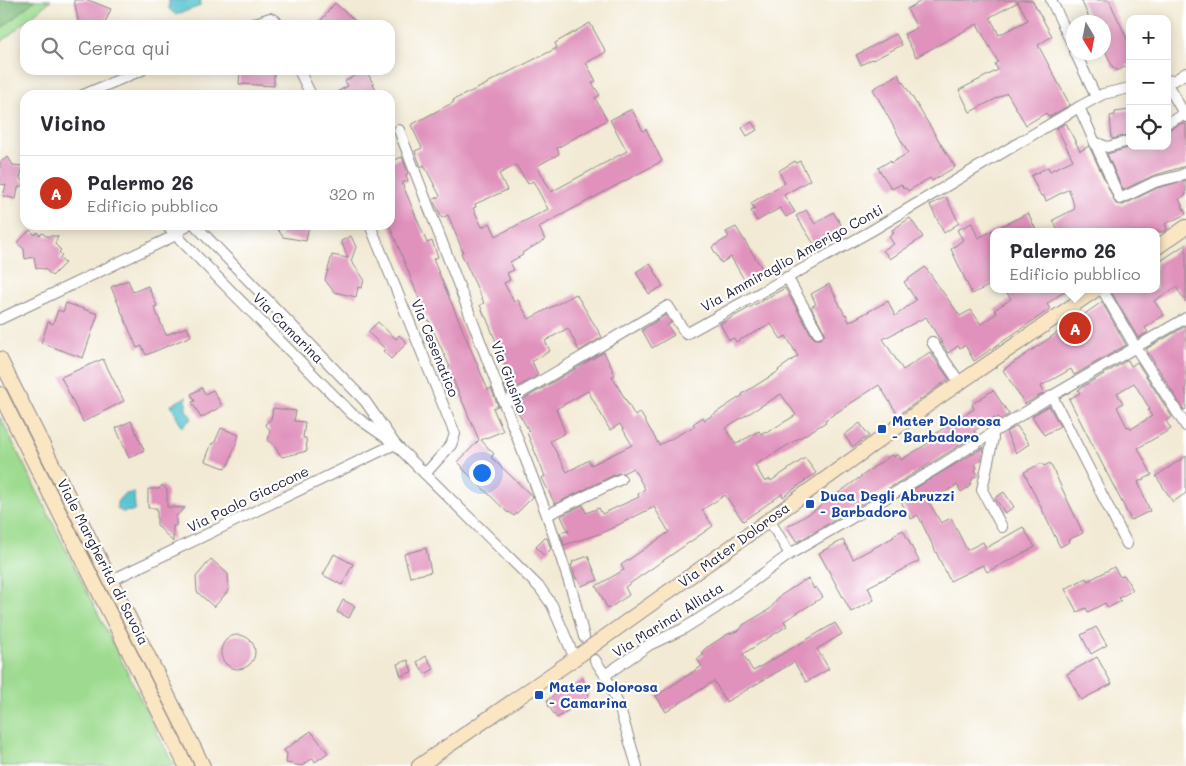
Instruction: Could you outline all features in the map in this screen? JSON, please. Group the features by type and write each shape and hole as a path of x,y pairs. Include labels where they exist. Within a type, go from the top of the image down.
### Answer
{"street":[{"path":"1051,0 1066,31"},
{"path":"1080,60 1100,96"},
{"path":"1171,81 1186,73"},
{"path":"96,90 130,75"},
{"path":"301,75 309,90"},
{"name":"Via Ammiraglio Amerigo Conti","path":"504,403 668,306 686,334 870,231 1079,107 1100,96 1126,89"},
{"path":"1171,90 1185,116 1171,121"},
{"path":"1079,107 1120,199 1155,182 1186,173"},
{"name":"Via Giusino","path":"399,130 547,515 573,594 584,637"},
{"path":"1095,142 1107,147 1126,142"},
{"path":"1160,245 1186,227"},
{"name":"Via Camarina","path":"171,230 352,414 395,444 540,588 552,605 578,657"},
{"path":"0,319 176,235 181,230"},
{"name":"Via Camarina","path":"200,230 366,401 395,444"},
{"name":"Via Cesenatico","path":"372,230 455,434 451,445 425,474"},
{"path":"787,277 818,333"},
{"name":"Via Mater Dolorosa","path":"419,766 578,657 960,383 1091,293"},
{"path":"1104,293 1168,401 1186,426"},
{"name":"Via Marinai Alliata","path":"637,766 619,706 605,675 649,645 684,629 790,554 926,474 1052,396 1185,319"},
{"path":"932,342 960,383"},
{"name":"Viale Margherita di Savoia","path":"0,359 112,580 203,766"},
{"name":"Viale Margherita di Savoia","path":"0,394 186,766"},
{"path":"1052,396 1127,544"},
{"path":"991,433 993,438 982,490 1002,527"},
{"name":"Via Paolo Giaccone","path":"112,580 395,444"},
{"path":"547,515 621,479"},
{"path":"769,520 790,554"},
{"path":"596,660 605,675"}],"green space":[{"path":"0,0 51,0 27,20 20,20 20,26 0,43"},
{"path":"0,0 35,0 0,30"},
{"path":"0,417 174,766 0,766"}],"water":[{"path":"169,0 201,0 200,6 176,15 169,9"},
{"path":"186,397 186,410 192,418 182,427 171,405"},
{"path":"134,492 135,509 122,512 117,508 117,502 123,495"}],"building":[{"path":"74,0 88,0 111,9 106,20 78,20"},
{"path":"923,0 1032,0 1052,36 1038,45 1070,105 1049,117 1046,113 1026,125 1007,93 970,112 959,90 998,70 995,64 998,62 977,24 916,57 904,34 917,28 907,9","holes":["1018,2 1028,20 999,35 990,17"]},
{"path":"1081,0 1109,0 1126,36 1126,66 1117,71 1115,67 1113,68 1109,60 1111,60 1111,15 1088,15"},
{"path":"335,3 354,20 321,20"},
{"path":"590,23 606,52 586,63 596,81 592,83 600,95 595,98 607,120 557,148 559,154 537,166 551,192 627,151 610,120 630,110 632,110 643,131 646,129 662,161 539,227 545,240 510,262 514,270 507,273 510,280 504,283 514,302 518,300 529,319 576,294 602,337 579,351 568,328 545,341 550,351 532,361 538,375 507,393 504,383 511,379 480,305 484,303 461,253 463,252 448,215 442,218 433,200 440,196 424,165 421,167 415,151 422,148 411,125 454,102 453,100 557,48 555,43","holes":["516,165 528,184 533,181 548,209 496,236 490,223 482,227 473,208 476,207 475,204 507,190 499,174"]},
{"path":"896,34 902,45 861,65 856,55"},
{"path":"898,74 955,167 932,181 930,178 908,191 901,184 892,189 878,168 908,153 873,89"},
{"path":"240,75 274,75 274,86 239,84"},
{"path":"356,75 369,75 376,90 340,90 348,86 345,81"},
{"path":"1126,111 1126,135 1112,139 1110,116 1115,115 1115,112"},
{"path":"752,122 757,130 747,136 742,128"},
{"path":"1066,123 1080,151 1089,146 1116,204 1123,205 1157,188 1186,180 1186,195 1179,199 1186,214 1165,224 1167,229 1164,232 1160,232 1160,228 1057,228 1053,220 1075,209 1069,189 1046,201 1043,195 1041,196 1031,176 1048,167 1050,171 1073,160 1057,128"},
{"path":"1183,123 1186,124 1186,166 1152,176 1123,190 1107,154 1126,148 1126,150 1171,150 1171,128"},
{"path":"8,157 13,165 20,166 20,187 16,199 3,196 6,185 0,184 0,162"},
{"path":"402,157 408,173 406,175 408,181 402,183 427,243 432,241 438,257 433,259 488,390 491,388 498,406 493,408 503,431 481,440 494,454 491,457 533,497 514,516 508,513 458,462 479,440 392,230 395,230 395,160"},
{"path":"795,161 796,163 800,161 810,180 784,195 795,212 786,217 780,208 757,221 751,211 755,209 751,203 785,183 779,172"},
{"path":"946,197 959,223 944,233 930,205"},
{"path":"806,210 815,224 833,212 842,226 814,244 796,216"},
{"path":"1028,213 1035,228 998,228"},
{"path":"910,218 923,237 890,259 883,250 894,244 889,237 894,233 892,230"},
{"path":"972,223 978,238 990,232 990,285 972,294 951,249 963,240 957,230"},
{"path":"736,227 763,270 745,281 731,257 721,263 712,247 729,237 726,232"},
{"path":"30,230 35,235 37,232 40,235 42,233 46,236 58,236 55,244 61,250 59,252 62,255 59,258 65,263 52,276 45,269 36,268 34,257 25,259 24,249 17,243"},
{"path":"278,230 308,230 306,241 283,237"},
{"path":"351,236 356,247 351,261 364,279 362,288 358,287 356,297 334,292 325,280 332,255 348,258 341,241"},
{"path":"1186,244 1186,302 1176,287 1154,301 1164,315 1145,328 1148,332 1138,338 1112,293 1160,293 1160,261"},
{"path":"650,263 663,286 649,294 636,272"},
{"path":"925,267 960,316 971,310 981,324 997,313 994,310 1011,299 1007,293 1062,293 1047,304 1050,309 974,361 965,345 960,348 958,346 948,353 926,317 883,339 903,370 930,352 949,379 898,415 879,385 825,420 826,422 755,465 765,482 770,479 771,481 805,458 816,473 783,497 782,494 743,521 725,495 702,510 713,526 625,587 629,595 608,609 596,586 624,570 621,565 669,532 654,507 602,533 564,545 560,533 566,530 569,533 561,516 583,505 586,513 599,508 602,514 639,497 638,494 645,489 633,468 623,473 618,473 555,504 542,478 545,476 527,433 529,431 514,405 604,352 615,375 612,376 635,416 640,412 659,445 695,426 693,424 703,417 705,420 779,371 798,356 786,336 781,339 771,324 736,342 734,338 729,340 720,324 785,288 815,339 821,339 825,333 811,307 816,304 811,294 829,284 849,322 888,301 895,316 916,300 904,282","holes":["588,391 610,430 620,424 632,445 591,465 589,460 567,472 550,441 565,433 556,409","781,394 796,415 766,433 765,431 761,434 759,431 736,444 725,428"]},
{"path":"128,280 133,292 148,286 157,306 154,307 166,335 187,327 191,336 146,355 142,346 137,348 111,287"},
{"path":"1102,302 1126,345 1074,375 1071,369 1041,386 1044,393 1025,404 1003,370"},
{"path":"66,303 98,314 83,358 41,343 48,322 53,324 58,310 63,312"},
{"path":"666,315 671,323 667,325 674,335 652,348 642,330"},
{"path":"378,322 396,339 399,335 407,343 391,359 383,351 385,349 368,332"},
{"path":"1186,326 1186,409 1184,410 1146,349"},
{"path":"103,359 124,401 83,422 61,377"},
{"path":"1128,360 1131,366 1137,362 1172,417 1166,421 1171,429 1138,448 1152,475 1138,482 1150,511 1131,520 1069,399 1080,393 1078,390","holes":["1134,383 1150,409 1148,410 1152,416 1131,429 1129,426 1127,427 1117,407 1123,403 1117,393"]},
{"path":"202,388 205,394 213,390 222,406 201,418 192,402 195,401 191,394"},
{"path":"993,390 1009,414 1000,420 999,417 995,419 994,417 974,431 976,435 797,542 787,527 812,512 891,455 893,457 898,454 901,460 932,441 930,437 974,409 972,404"},
{"path":"1049,406 1060,426 1044,435 1032,416"},
{"path":"273,408 296,411 294,421 305,422 303,438 306,438 307,451 282,457 271,442 268,441 270,430 265,424 271,419"},
{"path":"131,421 144,450 129,458 116,428"},
{"path":"860,423 869,436 853,447 844,435"},
{"path":"1017,426 1029,444 1016,453 1006,432"},
{"path":"221,428 239,435 228,466 225,468 205,461 212,443 214,444"},
{"path":"984,447 981,460 975,464 977,468 975,470 978,475 973,478 969,487 961,492 957,485 929,502 941,523 951,518 967,550 983,542 986,548 1023,527 1035,547 987,572 983,565 950,581 918,515 911,519 899,498"},
{"path":"1186,456 1186,493 1173,502 1156,476"},
{"path":"1042,463 1044,466 1050,463 1083,533 1068,540 1069,542 1060,547 1024,472"},
{"path":"162,485 167,490 167,507 185,508 176,516 176,526 173,526 173,542 157,525 157,508 148,508 148,489 159,489"},
{"path":"1004,492 1014,507 1005,513 995,498"},
{"path":"903,530 919,561 868,587 874,600 851,612 819,553 843,540 853,559 894,537 893,535"},
{"path":"547,538 551,549 544,556 536,547"},
{"path":"426,548 431,572 410,577 404,554"},
{"path":"334,554 353,564 342,585 323,575"},
{"path":"588,556 598,580 581,586 578,578 576,579 571,565 573,564 572,562"},
{"path":"211,559 228,574 229,590 214,607 197,592 196,577"},
{"path":"1114,567 1120,577 1124,575 1133,590 1119,598 1121,601 1108,608 1105,603 1088,612 1086,608 1077,612 1065,589 1086,578 1088,581"},
{"path":"809,579 814,589 816,587 823,597 784,621 787,626 743,654 753,671 835,623 842,634 817,649 829,669 806,682 794,662 726,702 714,681 666,712 656,696 702,666 697,659 704,655 702,652 706,648 728,634 740,630 743,625 770,609 780,596"},
{"path":"343,600 355,606 349,618 337,612"},
{"path":"1096,627 1107,645 1091,654 1081,635"},
{"path":"238,635 250,640 255,652 250,664 238,669 226,664 221,652 226,640"},
{"path":"426,656 434,669 425,674 417,662"},
{"path":"1097,657 1112,684 1081,700 1067,674"},
{"path":"408,660 412,672 401,676 397,664"},
{"path":"583,678 589,696 557,718 549,707 547,700 560,691 562,693"},
{"path":"311,731 328,753 315,762 313,758 302,766 286,763 287,754 284,750"}],"place":[{"name":"Palermo 26","path":"1075,328"},
{"name":"Mater Dolorosa - Barbadoro","path":"882,429"},
{"name":"Duca Degli Abruzzi - Barbadoro","path":"810,504"},
{"name":"Mater Dolorosa - Camarina","path":"539,695"}]}
